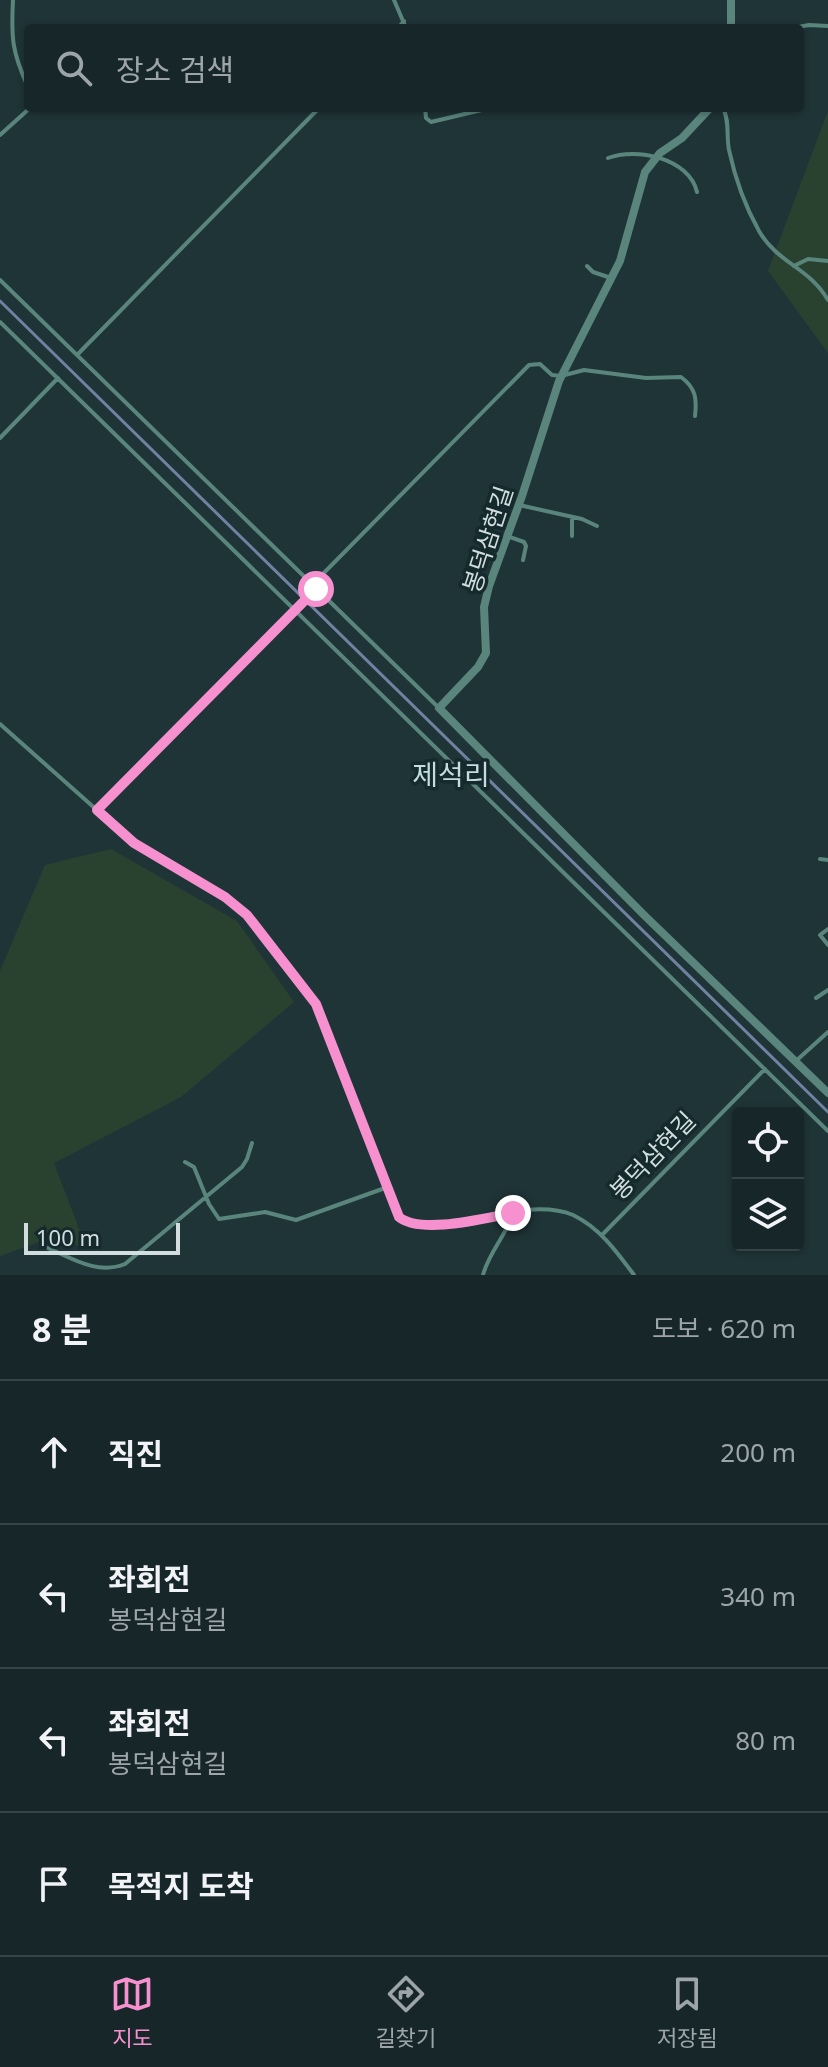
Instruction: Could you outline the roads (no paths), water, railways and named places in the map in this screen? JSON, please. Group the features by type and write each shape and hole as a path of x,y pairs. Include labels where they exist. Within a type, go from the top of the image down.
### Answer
{"street":[{"path":"731,0 731,24"},
{"name":"봉덕삼현길","path":"439,708 478,667 486,653 484,607 489,586 561,376 620,261 645,172 656,157 682,138 706,112"},
{"path":"439,708 644,915 828,1093"}],"lane":[{"path":"13,0 12,41 14,55 24,78"},
{"path":"394,0 405,24"},
{"path":"804,27 828,26"},
{"path":"0,135 26,112"},
{"path":"77,355 315,112"},
{"path":"425,112 426,118 431,122 473,112"},
{"path":"725,112 735,176 766,242 782,259 813,278 828,300"},
{"path":"608,158 625,153 656,157 685,172 697,192"},
{"path":"794,266 808,259 828,261"},
{"path":"587,266 593,272 611,278"},
{"path":"0,280 439,708"},
{"path":"0,322 297,608 828,1131"},
{"path":"97,810 297,608 529,365 540,364 547,372 561,376 584,370 646,378 681,377 694,390 695,416"},
{"path":"0,438 58,378"},
{"path":"519,505 597,526"},
{"path":"572,517 572,536"},
{"path":"507,536 524,542 523,560"},
{"path":"0,724 134,843 225,897 247,915 277,951 316,1004 385,1188 399,1217 413,1225 540,1209 563,1212 602,1235 634,1275"},
{"path":"820,859 828,860"},
{"path":"828,929 820,935 828,945"},
{"path":"816,998 828,990"},
{"path":"796,1061 828,1032"},
{"name":"봉덕삼현길","path":"602,1235 765,1069"},
{"path":"48,1248 86,1265 106,1270 125,1264 242,1167 252,1143"},
{"path":"185,1162 194,1167 209,1204 219,1219 265,1212 296,1220 385,1188"},
{"path":"483,1275 506,1235 513,1213"}],"waterway":[{"path":"0,301 828,1112"}],"district":[{"name":"제석리","path":"451,774"}]}
